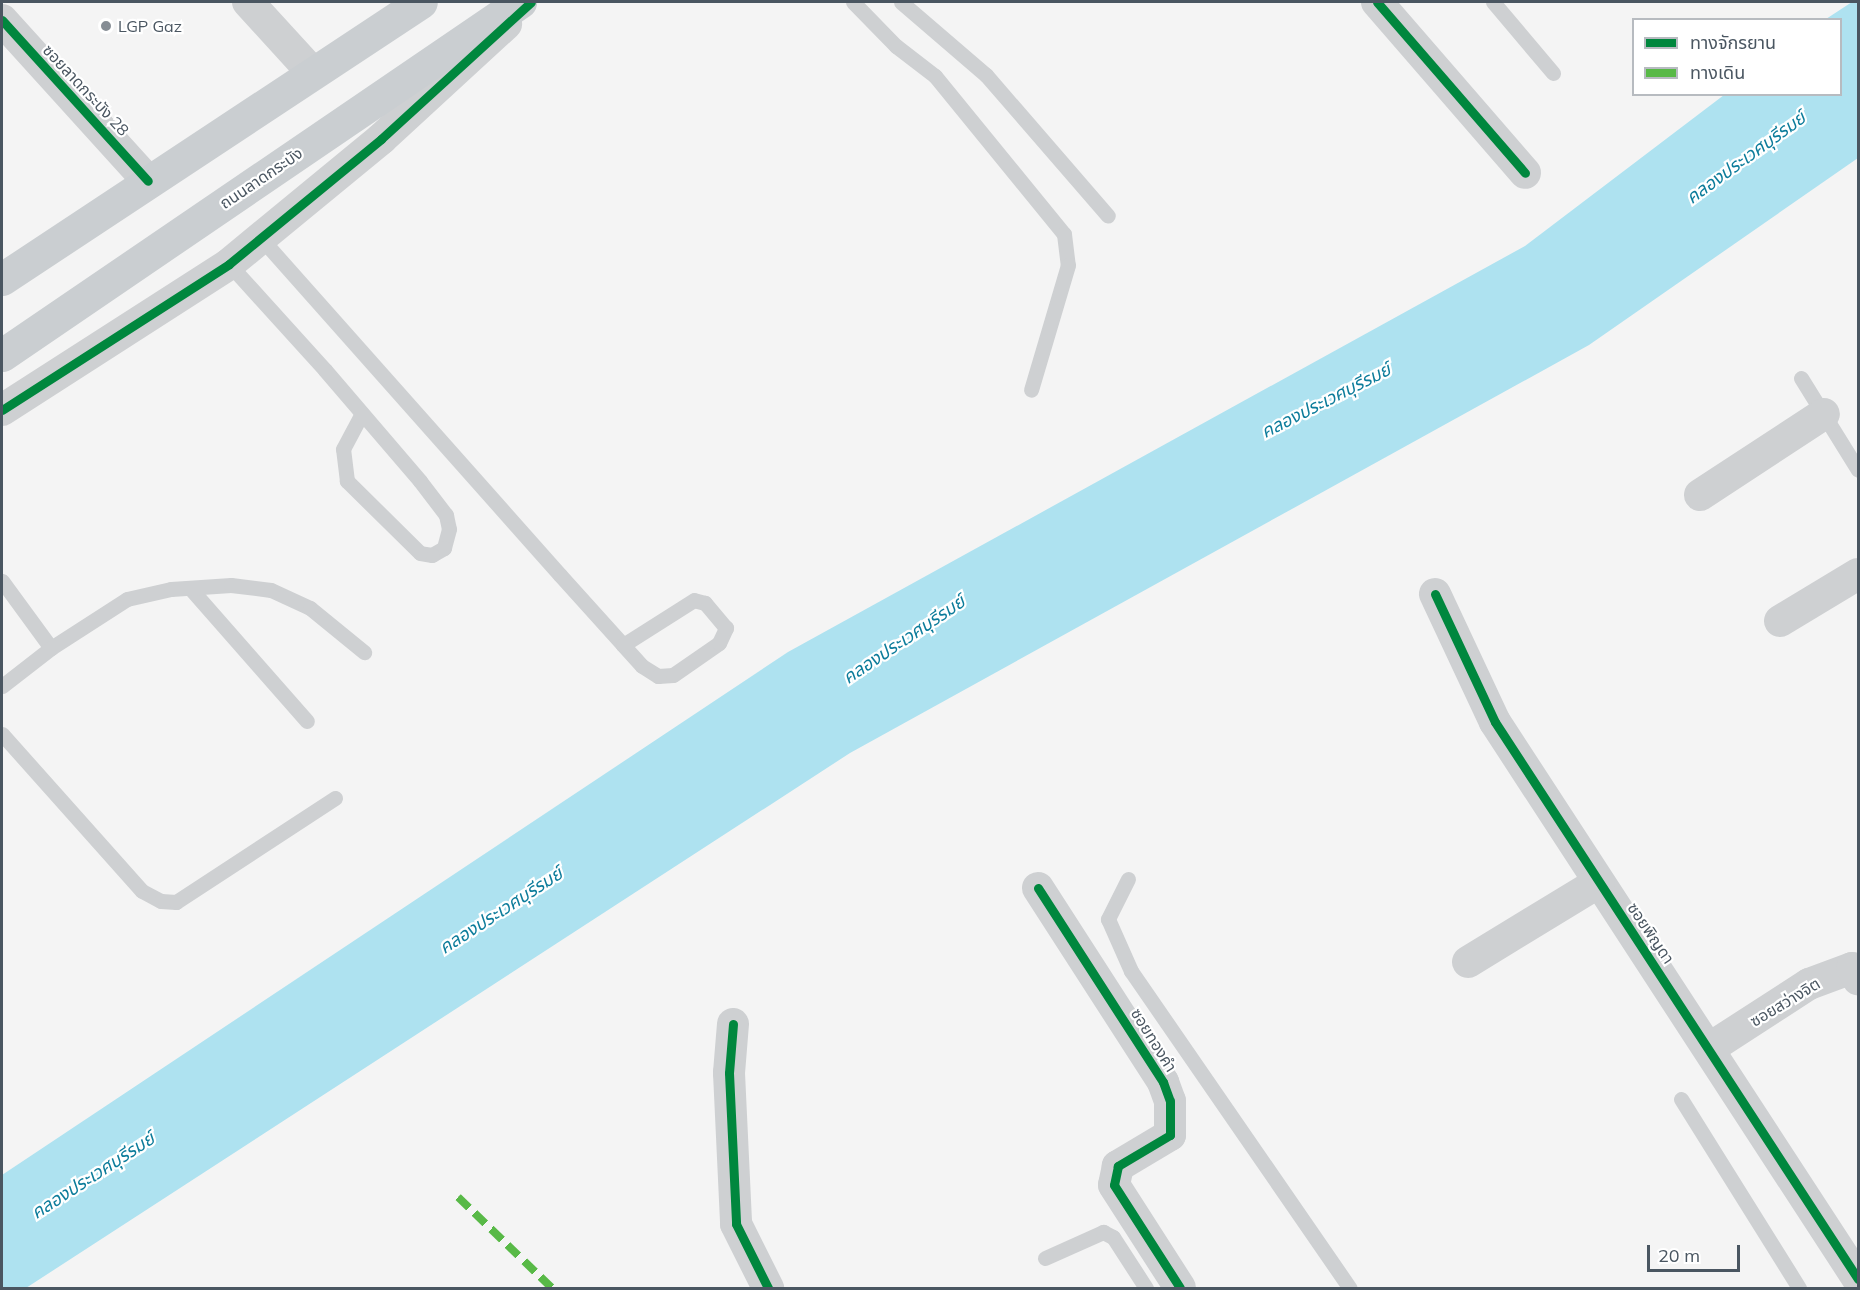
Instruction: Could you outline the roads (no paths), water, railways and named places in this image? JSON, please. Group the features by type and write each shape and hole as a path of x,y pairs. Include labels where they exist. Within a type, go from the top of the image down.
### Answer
{"main road":[{"path":"2,279 421,2"},
{"name":"ถนนลาดกระบัง","path":"2,355 520,2"}],"street":[{"path":"248,2 312,72"},
{"path":"2,410 228,264 259,236 381,139 531,2"},
{"path":"1377,2 1525,172"},
{"name":"ซอยลาดกระบัง 28","path":"2,20 148,181"},
{"path":"1700,495 1824,414"},
{"path":"1780,621 1858,574"},
{"name":"ซอยพิญดา","path":"1435,594 1495,722 1710,1048 1858,1279"},
{"path":"1468,962 1599,882"},
{"name":"ซอยทองคำ","path":"1038,888 1163,1082 1170,1101 1170,1136 1118,1166 1114,1185 1180,1288"},
{"name":"ซอยสว่างจิต","path":"1710,1048 1809,984 1852,968 1858,979"},
{"path":"733,1024 729,1073 736,1224 768,1288"}],"lane":[{"path":"854,2 896,46 935,76 1064,234 1066,276 1031,390"},
{"path":"901,2 986,75 1108,216"},
{"path":"1493,2 1553,73"},
{"path":"259,236 623,645 658,676 673,675 719,644 726,628 705,603 694,600 623,645"},
{"path":"228,264 362,414 446,515 449,529 444,548 432,555 420,553 347,481 343,449 362,414"},
{"path":"1801,378 1858,470"},
{"path":"2,581 51,648"},
{"path":"190,588 307,721"},
{"path":"2,686 51,648 127,599 190,588 271,590 310,608 364,652"},
{"path":"2,734 142,891 161,902 176,902 336,798"},
{"path":"1128,879 1108,919 1113,938 1186,1054 1350,1288"},
{"path":"1681,1099 1799,1288"},
{"path":"1045,1258 1103,1232 1113,1238 1146,1288"}],"water":[{"name":"คลองประเวศบุรีรมย์","path":"1852,2 1858,2 1858,158 1589,345 850,753 26,1288 2,1288 2,1175 788,652 1525,246 1723,96 1842,96 1842,18 1828,18"}],"place":[{"name":"LGP Gaz","path":"106,26"}]}
